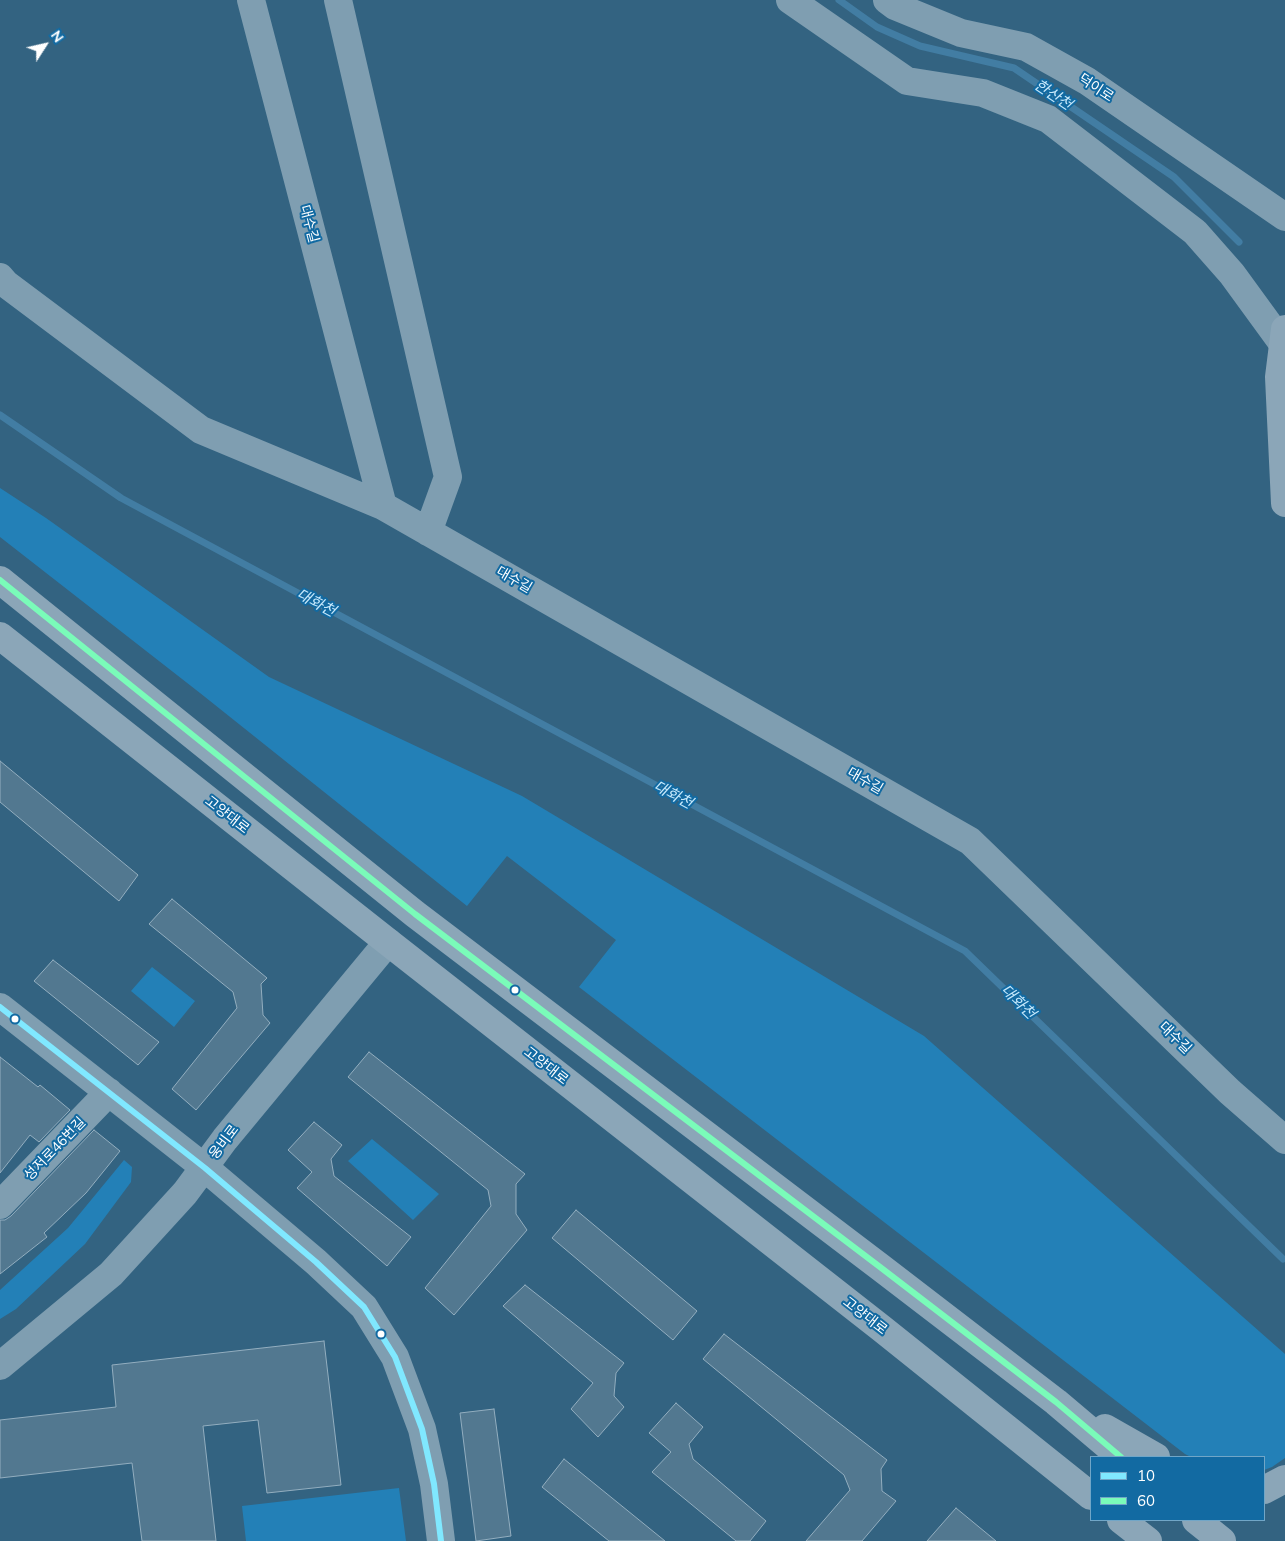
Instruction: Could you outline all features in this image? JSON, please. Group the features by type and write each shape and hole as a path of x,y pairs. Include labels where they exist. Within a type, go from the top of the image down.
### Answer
{"main road":[{"path":"1284,336 1282,375 1285,503"},
{"path":"0,580 415,914 1056,1402 1120,1456"},
{"name":"고양대로","path":"0,636 881,1328 1090,1495"},
{"path":"881,1328 1023,1444 1090,1508"},
{"path":"1056,1402 1154,1456"},
{"path":"1265,1489 1285,1479"},
{"path":"1101,1521 1119,1541"},
{"path":"1122,1521 1148,1541"},
{"path":"1197,1521 1222,1541"}],"street":[{"name":"대수길","path":"251,0 383,506"},
{"path":"338,0 448,476 428,532"},
{"path":"790,0 907,81 983,93 1048,119 1196,232 1284,336"},
{"name":"덕이로","path":"887,0 895,6 961,33 1026,46 1087,81 1285,217"},
{"name":"대수길","path":"0,277 6,284 201,430 383,506 970,841 1230,1092 1285,1140"},
{"name":"웅비로","path":"0,1366 112,1274 205,1168 225,1139 388,942"},
{"path":"0,1006 205,1168 316,1262 364,1307 396,1357 422,1429 434,1484 441,1541"},
{"name":"성저로46번길","path":"0,1205 109,1092"}],"shaded area":[{"path":"0,488 46,518 269,677 522,796 924,1036 1285,1354 1285,1458 1265,1470 1265,1456 1189,1456 1185,1454 579,987 616,940 507,856 467,906 200,693 0,537"},
{"path":"152,967 195,1001 174,1027 131,991"},
{"path":"372,1139 439,1194 413,1220 348,1161"},
{"path":"124,1160 132,1167 131,1182 85,1244 16,1309 0,1319 0,1290 68,1228"},
{"path":"399,1488 406,1541 246,1541 242,1506"}],"building":[{"path":"0,761 138,875 119,901 0,802"},
{"path":"172,899 267,978 261,984 263,1015 270,1023 196,1110 172,1089 237,1008 233,992 149,924"},
{"path":"53,960 159,1042 138,1065 34,981"},
{"path":"369,1052 525,1174 516,1184 516,1214 527,1230 454,1315 425,1288 491,1206 488,1190 348,1077"},
{"path":"0,1057 38,1087 40,1085 70,1110 39,1142 30,1135 0,1173"},
{"path":"314,1122 342,1145 331,1159 334,1176 411,1237 387,1266 297,1188 312,1172 288,1150"},
{"path":"94,1130 120,1151 86,1193 44,1233 47,1237 0,1274 0,1220 5,1220 11,1216"},
{"path":"576,1210 697,1311 673,1340 552,1238"},
{"path":"525,1285 624,1363 616,1373 614,1396 624,1407 598,1437 571,1409 593,1383 503,1306"},
{"path":"724,1334 887,1460 881,1469 882,1491 896,1501 862,1541 806,1541 850,1490 844,1475 703,1359"},
{"path":"324,1341 341,1485 267,1493 258,1420 203,1426 216,1541 142,1541 132,1463 0,1478 0,1420 116,1407 112,1365"},
{"path":"676,1403 703,1427 689,1444 693,1459 766,1521 750,1541 736,1541 652,1472 671,1452 649,1433"},
{"path":"494,1409 511,1536 476,1541 460,1413"},
{"path":"564,1459 665,1541 609,1541 542,1487"},
{"path":"956,1508 996,1541 927,1541"}],"waterway":[{"name":"한산천","path":"839,0 877,27 920,46 1014,68 1174,177 1239,242"},
{"name":"대화천","path":"0,415 121,498 965,951 1283,1259"}],"transit line":[{"name":"60","path":"0,580 415,914 1056,1402 1120,1456"},
{"name":"10","path":"0,1007 205,1168 316,1262 364,1307 395,1357 422,1429 434,1484 441,1541"}]}
